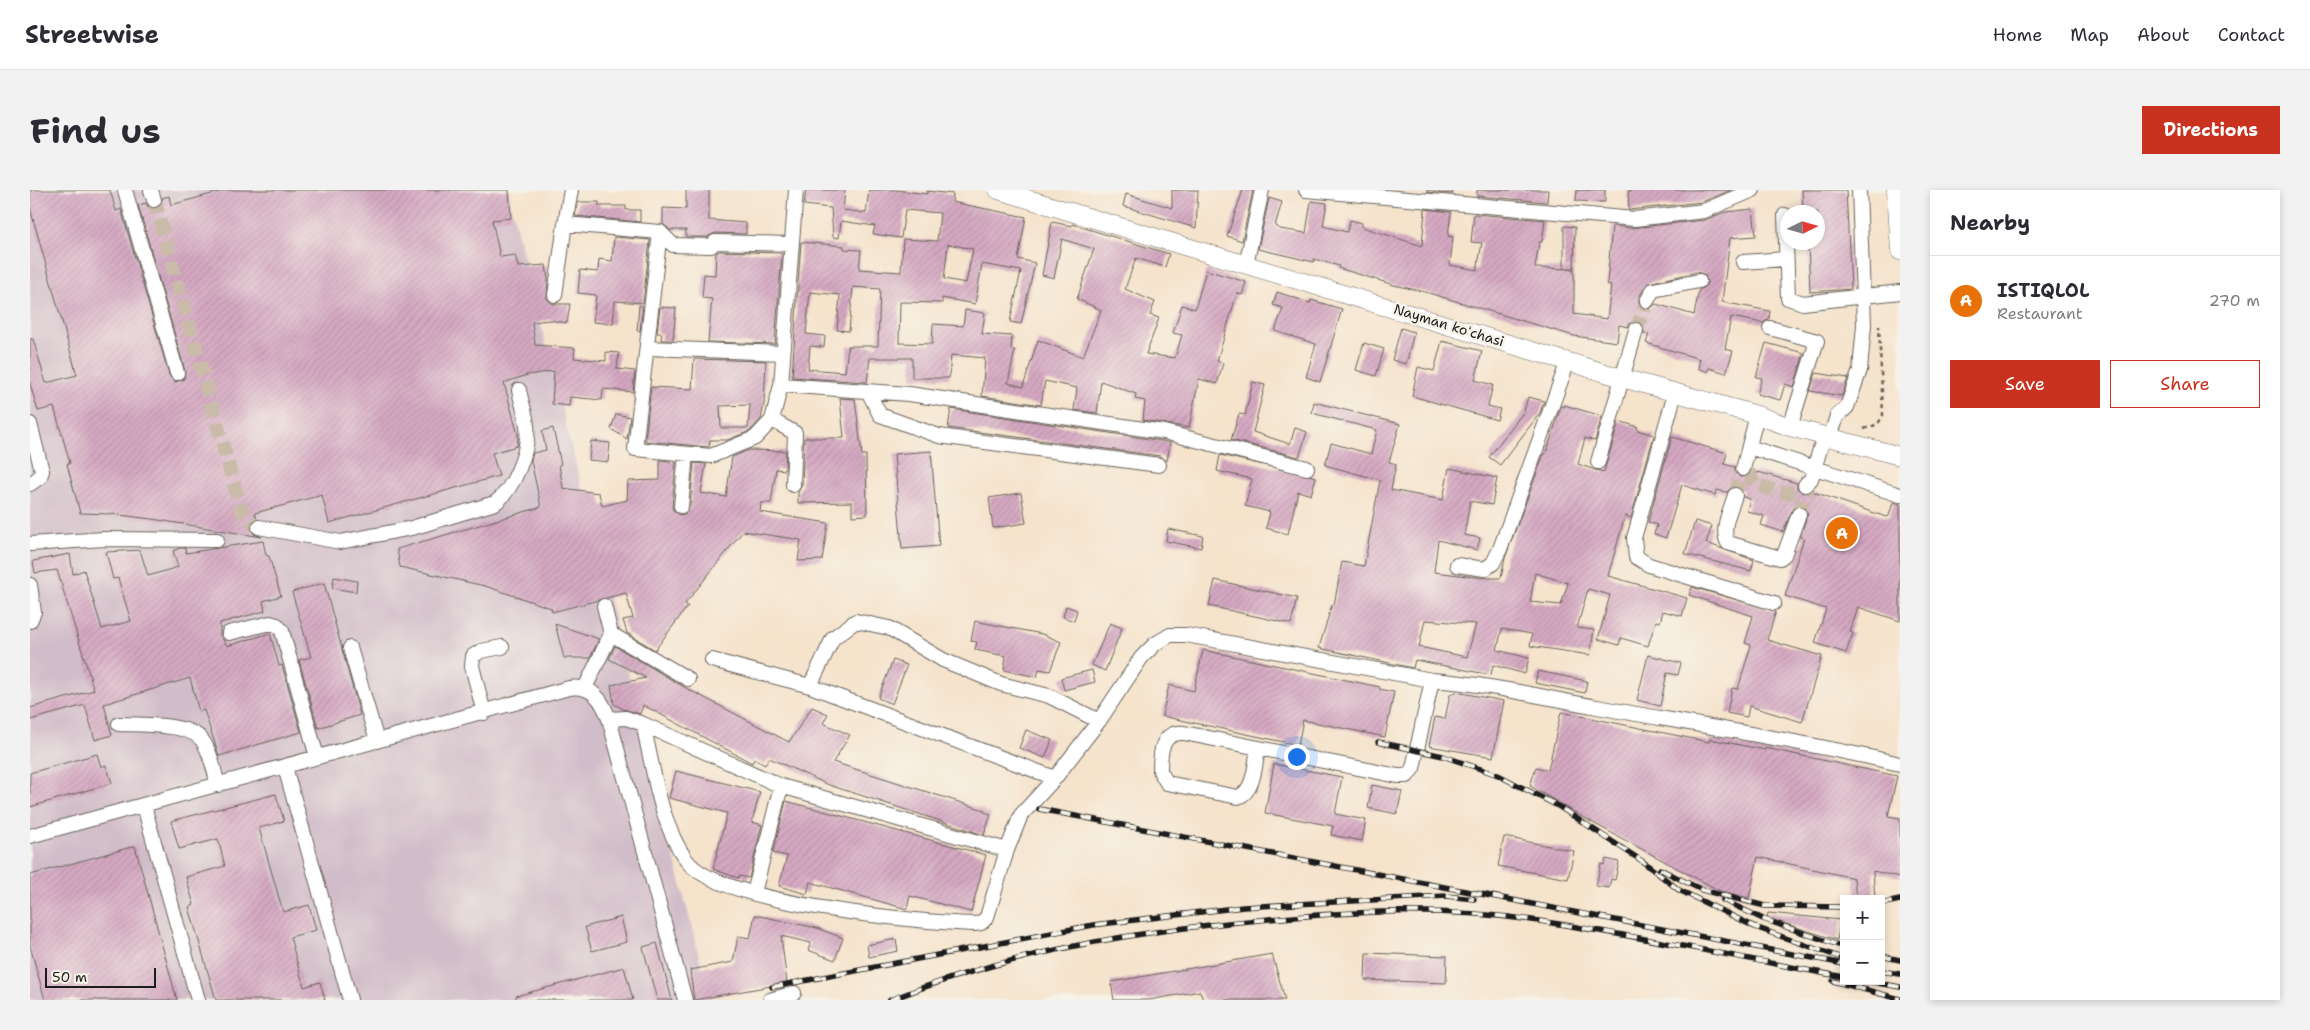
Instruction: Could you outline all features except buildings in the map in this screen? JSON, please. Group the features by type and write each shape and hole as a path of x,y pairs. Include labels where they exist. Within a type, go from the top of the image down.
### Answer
{"main road":[{"name":"Nayman koʻchasi","path":"998,190 1622,378 1757,415 1790,427 1900,456"},
{"path":"1896,190 1900,252"}],"street":[{"path":"124,190 177,373"},
{"path":"555,295 571,190"},
{"path":"660,232 635,449 711,456 754,438 772,420 781,385 790,244 796,190"},
{"path":"1246,265 1262,190"},
{"path":"1306,190 1635,219 1704,212 1753,190"},
{"path":"1810,479 1837,416 1848,407 1860,370 1864,324 1859,190"},
{"path":"565,224 660,232 673,245 711,246 715,242 790,244"},
{"path":"1786,250 1788,298 1803,303 1863,298 1900,292"},
{"path":"1742,262 1786,259"},
{"path":"1647,301 1654,290 1699,281"},
{"path":"1770,328 1817,341 1790,427"},
{"path":"1598,462 1636,330"},
{"path":"647,348 783,353"},
{"path":"1457,565 1484,569 1493,563 1500,550 1568,361"},
{"path":"781,385 909,394 1164,432 1307,468"},
{"path":"259,527 340,542 412,528 495,503 504,496 512,482 527,440 527,426 519,390"},
{"path":"868,391 880,415 939,436 1159,464"},
{"path":"1674,393 1634,538 1636,557 1649,565 1774,603"},
{"path":"1757,415 1746,461 1810,479 1900,495"},
{"path":"772,420 795,432 793,485"},
{"path":"30,424 42,471 40,477 30,484"},
{"path":"681,506 686,454"},
{"path":"1735,495 1724,530 1728,543 1766,555 1780,558 1784,555 1799,514"},
{"path":"30,544 104,538 217,540"},
{"path":"30,585 34,612 30,622"},
{"path":"585,688 611,634 604,606"},
{"path":"810,686 833,638 856,621 889,628 943,660 1000,684 1049,696 1099,721"},
{"path":"229,632 270,623 277,625 282,631 317,758"},
{"path":"611,634 688,679"},
{"path":"643,724 671,831 687,861 701,874 722,884 815,909 974,924 981,923 987,917 1007,850 1021,815 1055,778 1099,721 1141,658 1155,644 1170,635 1186,635 1432,680 1471,682 1595,707 1826,747 1900,764"},
{"path":"484,713 472,666 473,656 481,651 502,647"},
{"path":"350,648 376,742"},
{"path":"712,660 810,686 1055,778"},
{"path":"1258,748 1250,785 1243,795 1238,797 1167,783 1160,771 1166,738 1171,734 1184,733 1398,776 1407,776 1413,768 1432,680"},
{"path":"30,836 484,713 569,688 585,688 600,698 609,719 685,1000"},
{"path":"609,719 626,718 643,724 781,786 1007,850"},
{"path":"119,724 179,729 196,734 202,740 207,751 218,785"},
{"path":"285,767 350,1000"},
{"path":"754,893 781,786"},
{"path":"144,806 198,1000"},
{"path":"770,1000 794,993"}],"shaded area":[{"path":"30,190 507,190 710,1000 30,1000"}],"tunnel":[{"path":"154,200 241,510 250,522 259,527"},
{"path":"1636,330 1647,301"},
{"path":"1735,495 1743,469"},
{"path":"1748,471 1754,484 1781,492 1794,492 1805,485"},
{"path":"1799,514 1808,486"}],"railway":[{"path":"1378,742 1443,756 1498,775 1558,806 1642,861 1679,890 1755,927 1839,957"},
{"path":"1039,809 1840,963"},
{"path":"1660,869 1702,890 1765,906 1840,907"},
{"path":"772,987 1093,925 1243,907 1446,896 1474,899"},
{"path":"1723,900 1763,919 1840,946"},
{"path":"1885,903 1900,900"},
{"path":"890,1000 980,969 1072,946 1166,931 1260,920 1328,914 1396,912 1465,913 1532,920 1840,976"},
{"path":"1885,957 1900,960"},
{"path":"1885,972 1900,974"},
{"path":"1833,981 1900,999"},
{"path":"1885,984 1900,987"}],"place":[{"name":"ISTIQLOL","path":"1842,533"}]}
